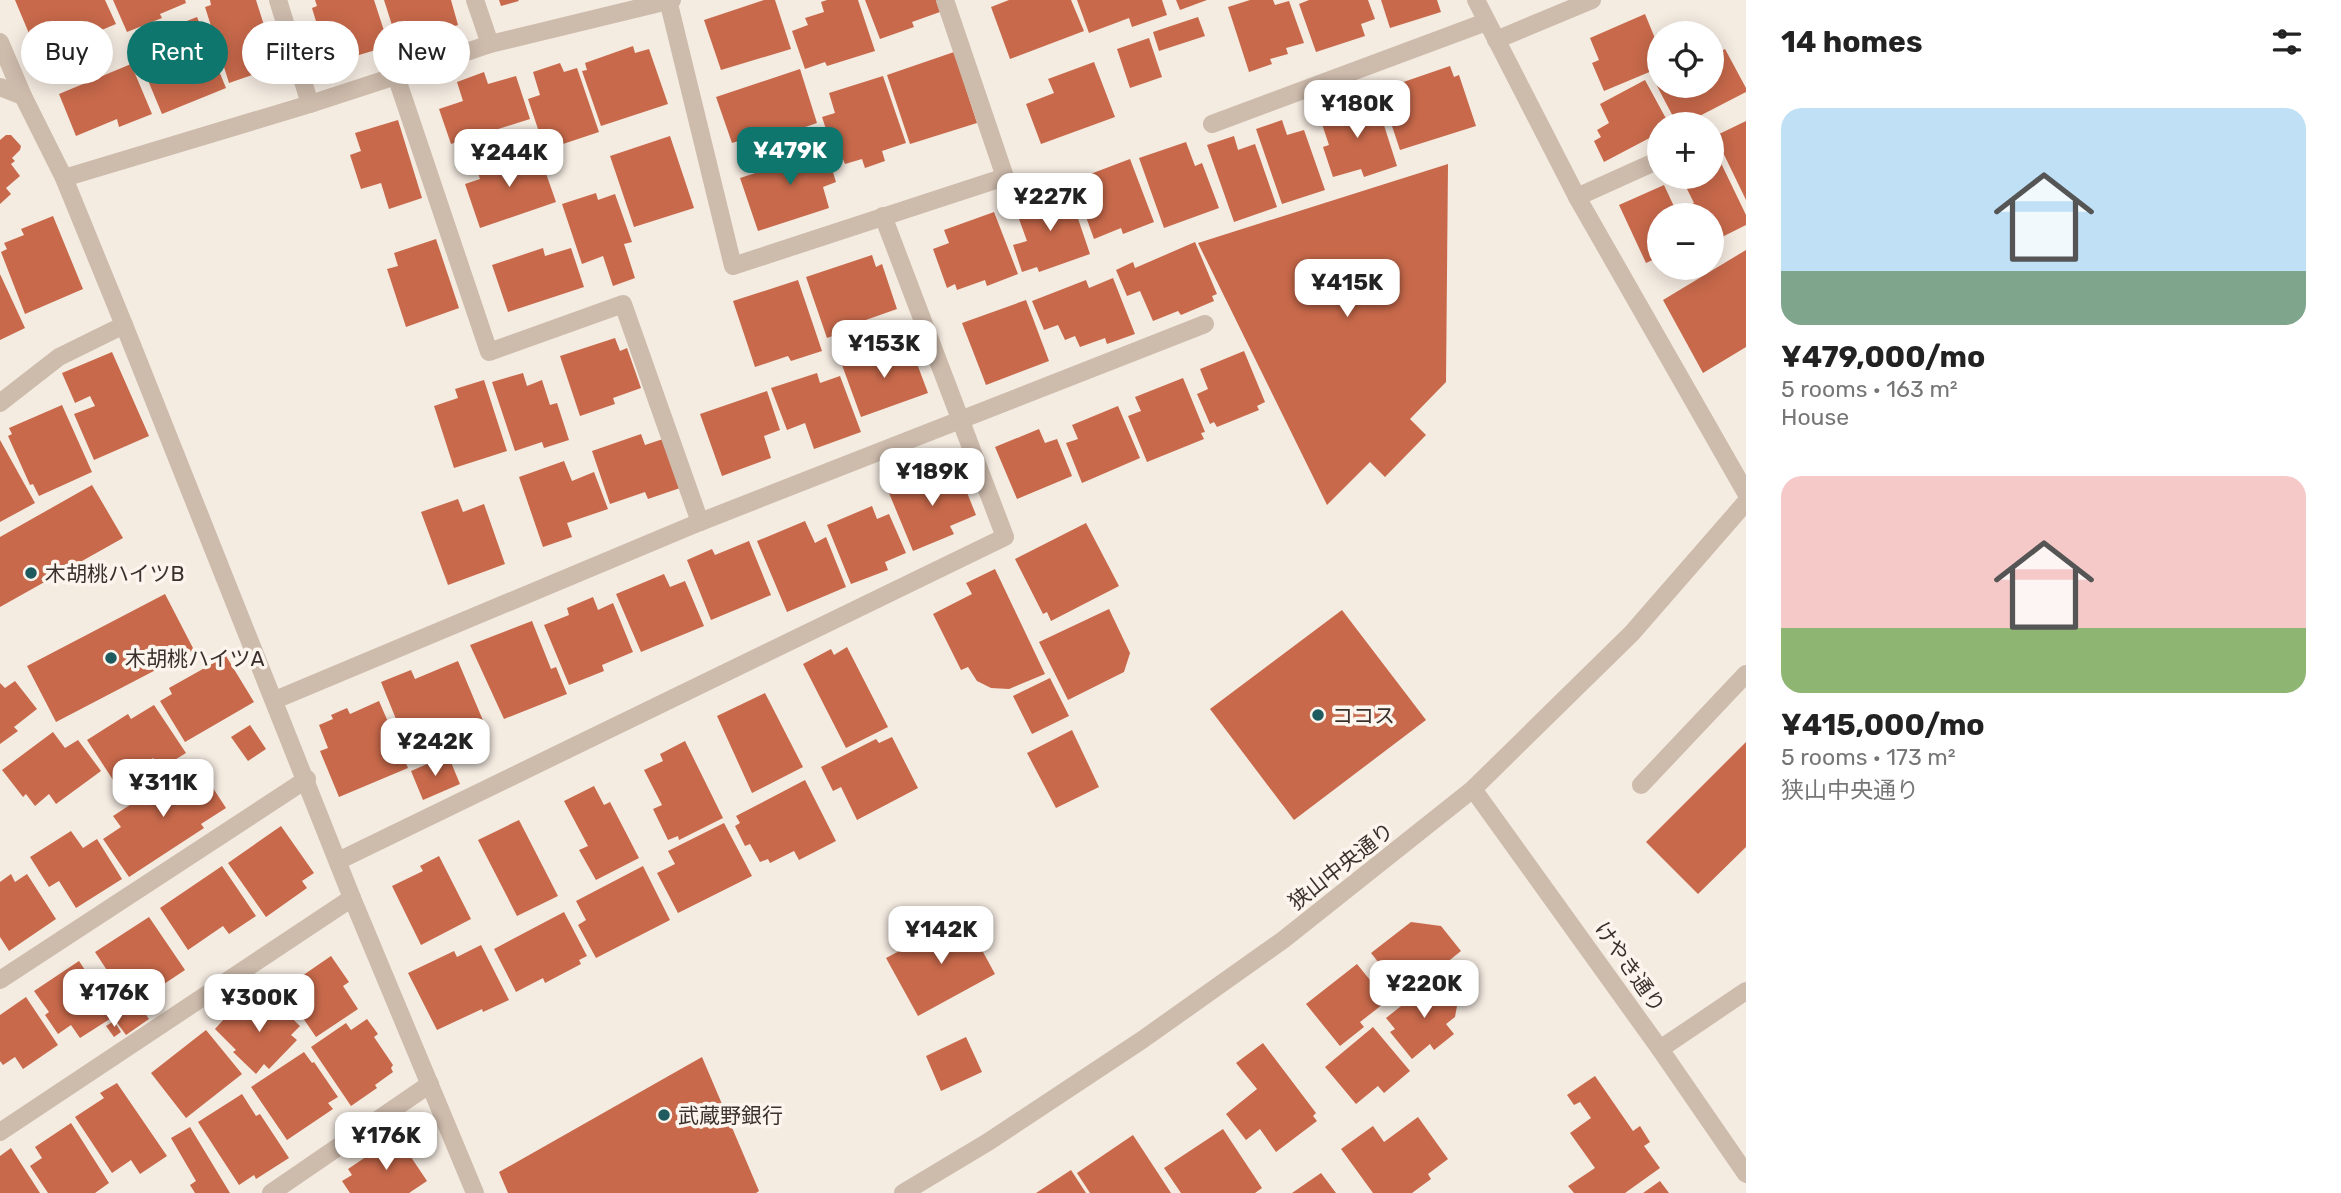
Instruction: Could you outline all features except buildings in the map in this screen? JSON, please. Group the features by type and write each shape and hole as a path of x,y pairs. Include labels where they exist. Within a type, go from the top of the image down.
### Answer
{"street":[{"path":"278,0 310,103"},
{"path":"475,0 490,44"},
{"path":"470,51 670,0 733,266 1005,177 945,0"},
{"path":"1476,0 1577,197 1746,493"},
{"path":"1496,40 1592,0"},
{"path":"1212,124 1486,22"},
{"path":"0,42 23,96 64,178 307,779 352,898 475,1193"},
{"path":"64,178 373,83"},
{"path":"399,84 489,352 623,304 700,522"},
{"path":"0,87 23,96"},
{"path":"1577,197 1647,165"},
{"path":"338,861 1005,537 883,216"},
{"path":"275,700 700,522 1205,324"},
{"path":"0,404 59,357 124,325"},
{"name":"狭山中央通り","path":"903,1193 1021,1121 1142,1040 1283,940 1473,789 1632,633 1746,502"},
{"path":"1641,785 1746,674"},
{"path":"0,981 307,779"},
{"name":"けやき通り","path":"1473,789 1660,1049 1746,1174"},
{"path":"0,1132 352,898"},
{"path":"1660,1049 1746,991"},
{"path":"271,1193 430,1084"}],"place":[{"name":"木胡桃ハイツB","path":"31,573"},
{"name":"木胡桃ハイツA","path":"111,658"},
{"name":"ココス","path":"1318,715"},
{"name":"武蔵野銀行","path":"664,1115"}]}
